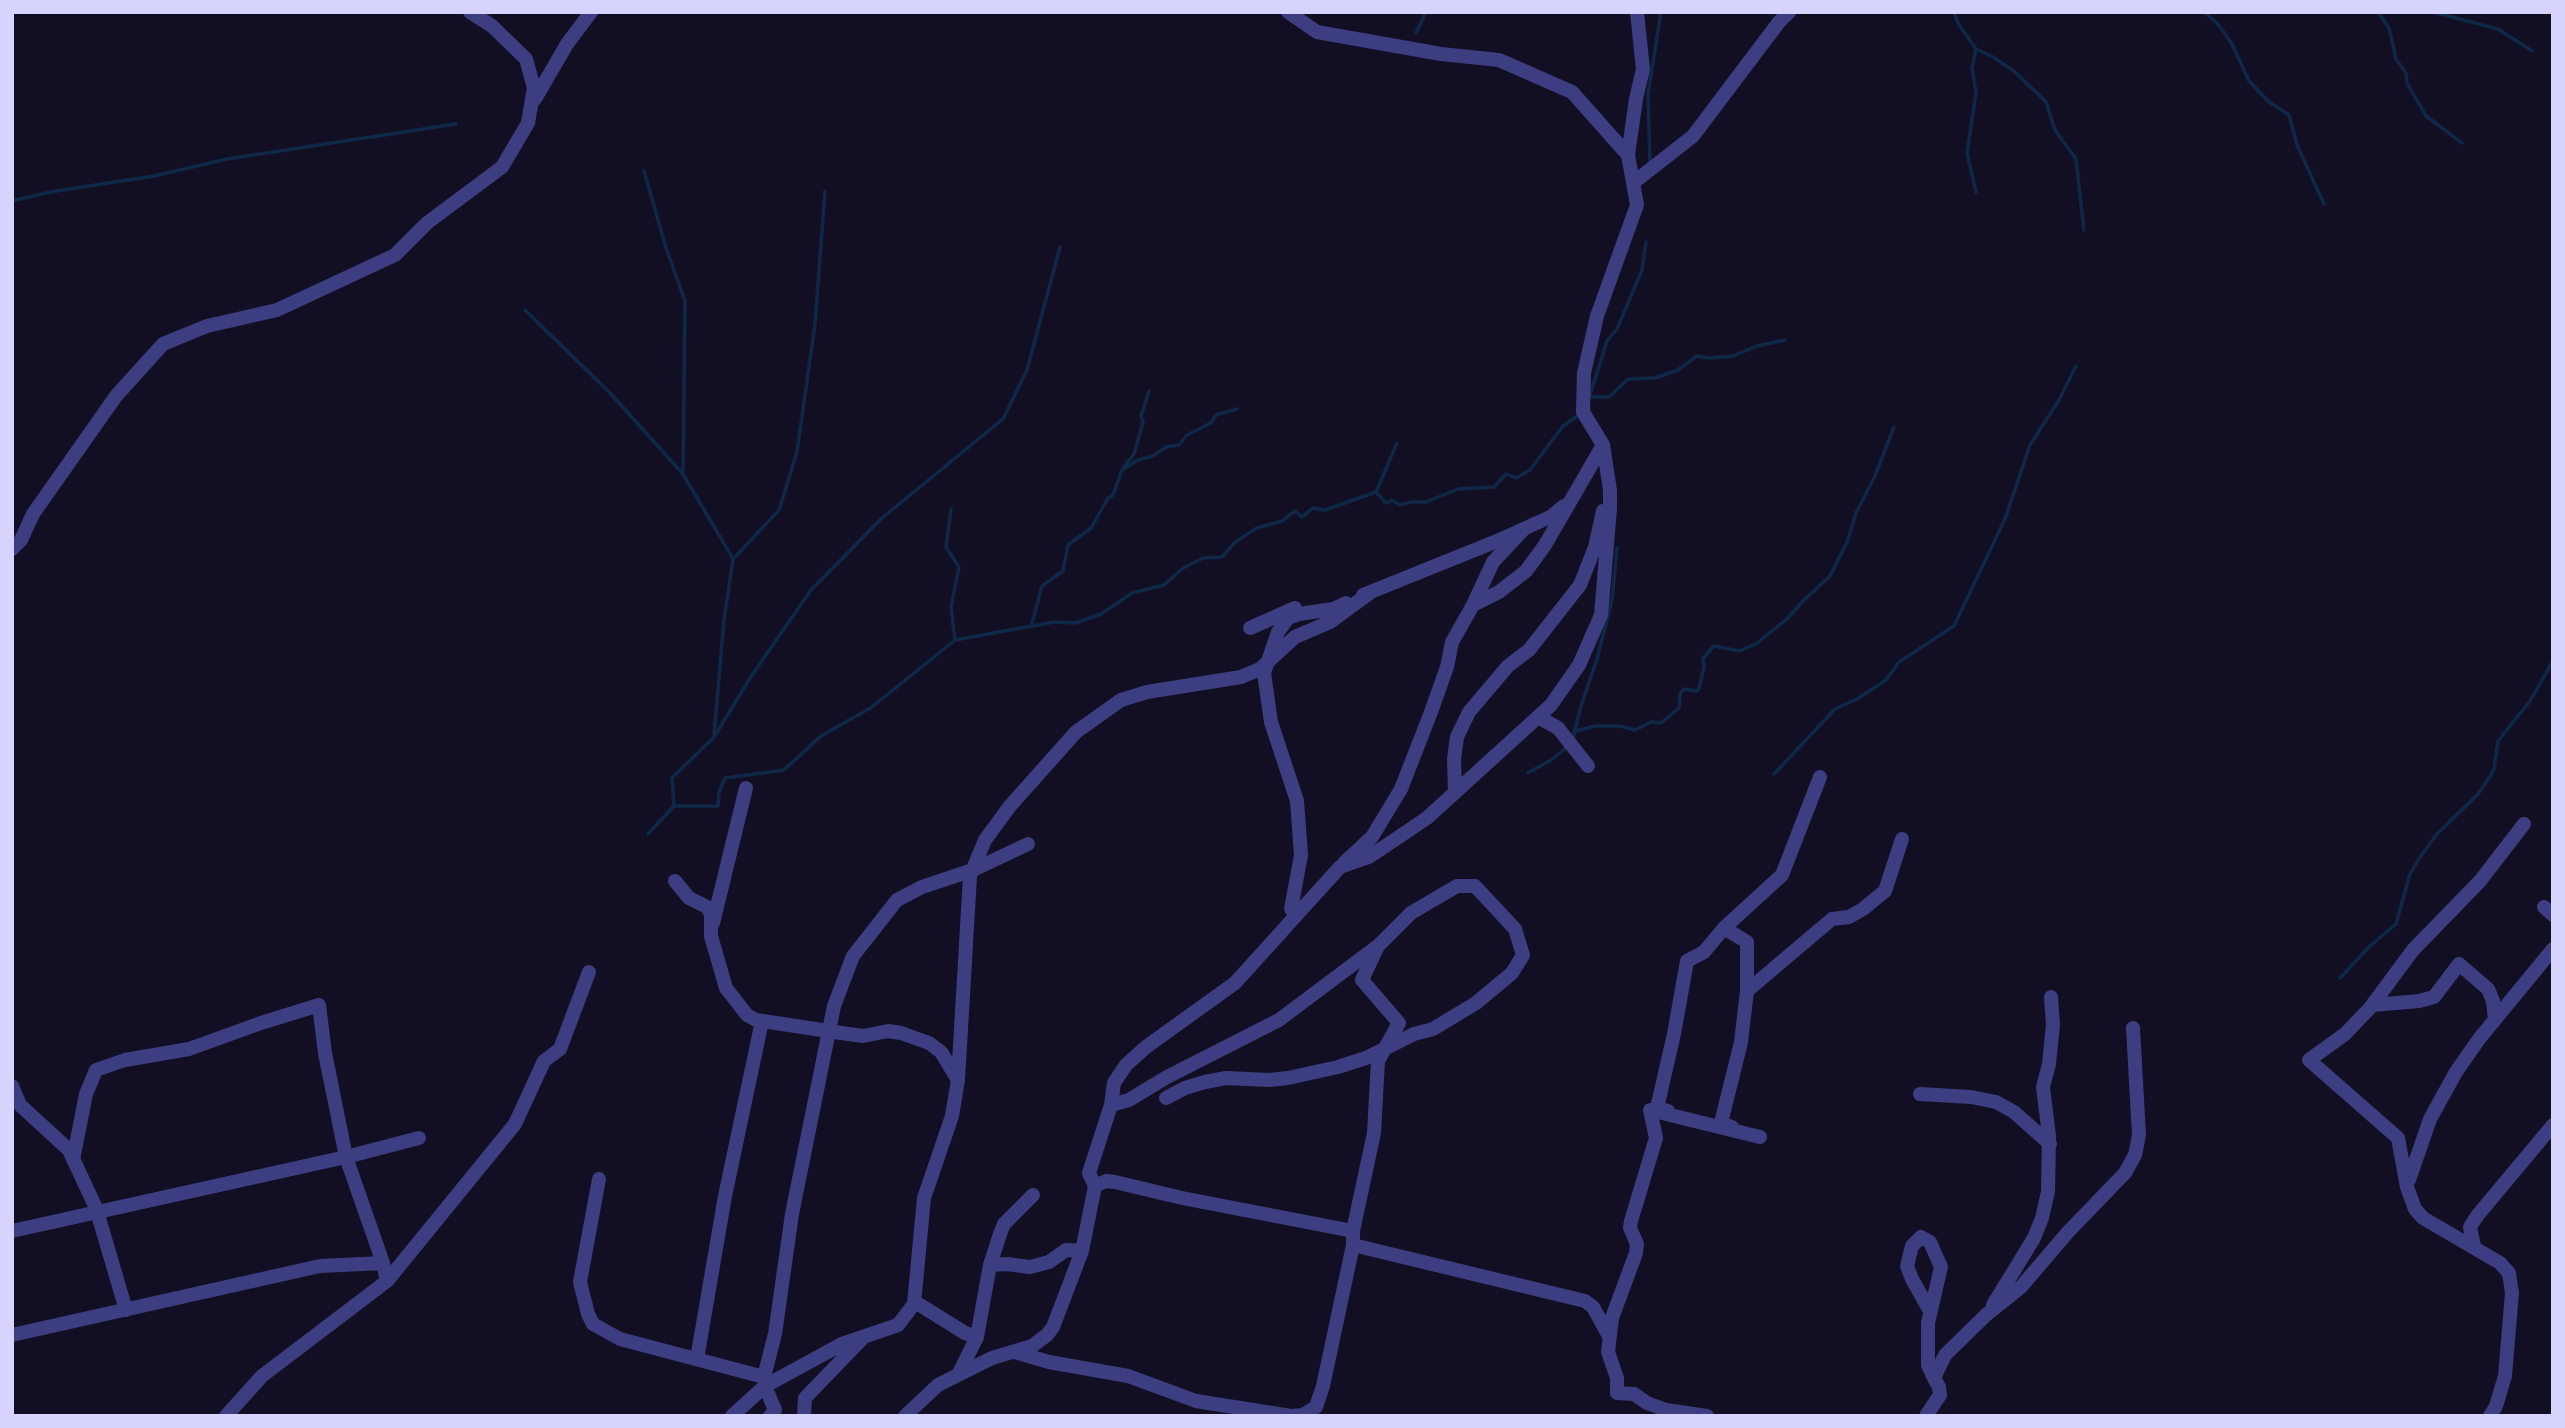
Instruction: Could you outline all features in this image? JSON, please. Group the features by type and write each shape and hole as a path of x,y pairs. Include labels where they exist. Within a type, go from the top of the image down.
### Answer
{"street":[{"path":"12,549 21,540 33,514 116,396 163,344 207,326 277,310 395,255 427,223 502,166 528,123 534,88 526,59 492,26 470,12"},
{"path":"531,106 567,44 591,12"},
{"path":"1288,12 1317,32 1441,54 1499,60 1572,92 1628,155"},
{"path":"1235,983 1291,909 1319,879 1340,867 1369,857 1427,818 1551,705 1579,665 1601,615 1610,490 1603,445 1583,412 1584,373 1597,316 1637,205 1628,155 1643,69 1637,12"},
{"path":"1633,183 1693,136 1789,12"},
{"path":"1473,605 1499,593 1527,571 1603,445"},
{"path":"1455,793 1454,759 1457,737 1469,712 1508,666 1530,650 1580,586 1595,547 1610,490"},
{"path":"1291,909 1300,864 1297,801 1271,722 1264,673 1287,618 1333,609 1524,529 1552,516 1573,498"},
{"path":"905,1416 927,1394 958,1375 992,1358 1032,1346 1047,1335 1082,1251 1095,1186 1089,1172 1111,1105 1114,1083 1126,1065 1146,1046 1235,983 1340,867 1372,837 1401,789 1432,712 1452,642 1493,562 1524,529"},
{"path":"732,1416 765,1381 842,1344 898,1325 914,1304 924,1198 952,1116 958,1080 970,876 985,840 1010,806 1076,732 1121,699 1147,692 1241,677 1266,664 1295,636 1330,622 1371,592"},
{"path":"1250,628 1289,609 1318,602 1353,599"},
{"path":"1538,717 1558,728 1588,766"},
{"path":"1707,1416 1679,1414 1657,1407 1634,1394 1617,1393 1617,1378 1608,1352 1608,1336 1620,1293 1636,1253 1637,1244 1630,1228 1631,1221 1656,1138 1650,1110 1760,1137 1721,1123 1657,1108 1687,961 1704,952 1724,928 1782,874 1820,777"},
{"path":"712,931 746,788"},
{"path":"2490,1416 2496,1406 2505,1376 2510,1335 2510,1273 2474,1246 2423,1217 2415,1209 2407,1187 2398,1138 2309,1060 2345,1034 2373,1005 2413,950 2480,881 2524,824"},
{"path":"1747,991 1832,919 1849,917 1885,891 1902,839"},
{"path":"769,1416 775,1410 765,1381 782,1292 792,1214 828,1031 834,1006 853,956 897,900 922,887 973,870 1028,844"},
{"path":"675,881 689,898 707,907 711,914 712,931 726,988 747,1015 762,1021 863,1036 888,1031 901,1033 929,1043 941,1052 958,1080"},
{"path":"1111,1105 1129,1100 1167,1077 1279,1020 1378,945 1411,914 1457,886 1475,886 1515,929 1523,955 1512,973 1476,1003 1433,1029 1414,1034 1366,1058 1313,1073 1269,1080 1226,1078 1185,1087 1166,1098 1184,1080 1217,1058 1229,1046"},
{"path":"1721,1123 1741,1042 1747,991 1747,942 1724,928"},
{"path":"1015,1352 1049,1362 1128,1376 1196,1401 1292,1416 1303,1415 1316,1406 1321,1395 1374,1133 1378,1061 1399,1024 1362,980 1378,945"},
{"path":"2407,1187 2440,1098 2495,1020 2553,949"},
{"path":"2373,1005 2434,997 2459,964 2488,989 2493,1001 2495,1020"},
{"path":"226,1416 262,1376 387,1281 515,1124 544,1061 560,1049 589,972"},
{"path":"1986,1315 2034,1238 2048,1192 2049,1144 2043,1087 2049,1064 2053,1025 2051,997"},
{"path":"73,1160 86,1094 96,1070 125,1060 189,1049 319,1005 325,1053 346,1157 387,1281"},
{"path":"697,1359 725,1196 762,1021"},
{"path":"1934,1378 1945,1355 1986,1315 2021,1287 2068,1232 2125,1173 2135,1155 2140,1135 2133,1028"},
{"path":"12,1086 20,1105 68,1150 97,1211 126,1310"},
{"path":"1920,1094 1971,1097 1996,1102 2014,1112 2049,1144"},
{"path":"2474,1246 2470,1227 2477,1216 2553,1125"},
{"path":"12,1231 346,1157 419,1138"},
{"path":"599,1179 580,1282 593,1324 620,1339 697,1359 765,1381"},
{"path":"1095,1186 1105,1181 1115,1182 1353,1238 1585,1301 1593,1307 1608,1336"},
{"path":"958,1375 977,1337 990,1265 1004,1224 1033,1195"},
{"path":"990,1265 1030,1267 1049,1262 1066,1250 1082,1251"},
{"path":"12,1335 320,1266 383,1263"},
{"path":"914,1304 977,1337"},
{"path":"1926,1416 1940,1395 1928,1365 1930,1311"},
{"path":"804,1416 805,1398 867,1334"}],"waterway":[{"path":"1416,33 1426,12"},
{"path":"1650,162 1648,94 1661,12"},
{"path":"1954,12 1958,23 1976,49 2015,72 2046,102 2055,130 2076,159 2084,230"},
{"path":"2204,12 2218,24 2232,44 2249,81 2269,102 2289,115 2297,145 2324,204"},
{"path":"2378,12 2389,28 2396,59 2406,73 2407,83 2426,116 2462,143"},
{"path":"2433,12 2498,29 2532,51"},
{"path":"1976,49 1972,68 1976,93 1967,153 1976,192"},
{"path":"12,201 50,192 154,176 227,159 456,124"},
{"path":"644,171 666,248 685,301 683,474 733,559"},
{"path":"714,735 724,620 733,559 779,510 797,452 815,324 825,191"},
{"path":"1590,395 1607,341 1617,329 1642,270 1646,242"},
{"path":"648,834 674,806 672,778 714,737 752,675 811,590 882,518 1003,419 1027,370 1060,247"},
{"path":"525,310 610,393 683,474"},
{"path":"1590,397 1609,397 1628,379 1655,378 1678,370 1697,356 1733,356 1757,346 1785,340"},
{"path":"1774,774 1835,709 1857,699 1886,680 1899,662 1954,626 2005,519 2030,445 2059,400 2076,366"},
{"path":"1123,468 1134,454 1149,391"},
{"path":"1031,627 1042,586 1063,571 1068,545 1091,528 1108,498 1113,495 1122,470 1166,447 1179,445 1187,435 1211,423 1216,415 1237,409"},
{"path":"1376,492 1386,503 1392,500 1400,505 1426,502 1458,489 1494,487 1506,474 1516,478 1530,470 1563,426 1580,414"},
{"path":"1576,731 1595,726 1620,726 1635,730 1651,722 1661,723 1679,708 1680,694 1684,689 1697,691 1704,667 1703,658 1714,646 1739,651 1756,644 1788,618 1830,576 1848,540 1856,513 1875,476 1894,427"},
{"path":"955,640 1054,622 1076,623 1101,614 1132,593 1164,585 1183,568 1203,558 1222,557 1235,542 1257,528 1282,521 1295,511 1302,517 1313,508 1325,510 1376,492 1397,443"},
{"path":"674,806 718,806 719,792 725,778 784,770 821,736 872,707 955,640 951,607 959,567 946,547 951,509"},
{"path":"1573,738 1612,600 1617,548"},
{"path":"2340,978 2370,946 2396,924 2410,874 2418,860 2437,834 2478,794 2491,775 2498,741 2530,701 2553,661"},
{"path":"1528,773 1566,748"}]}
